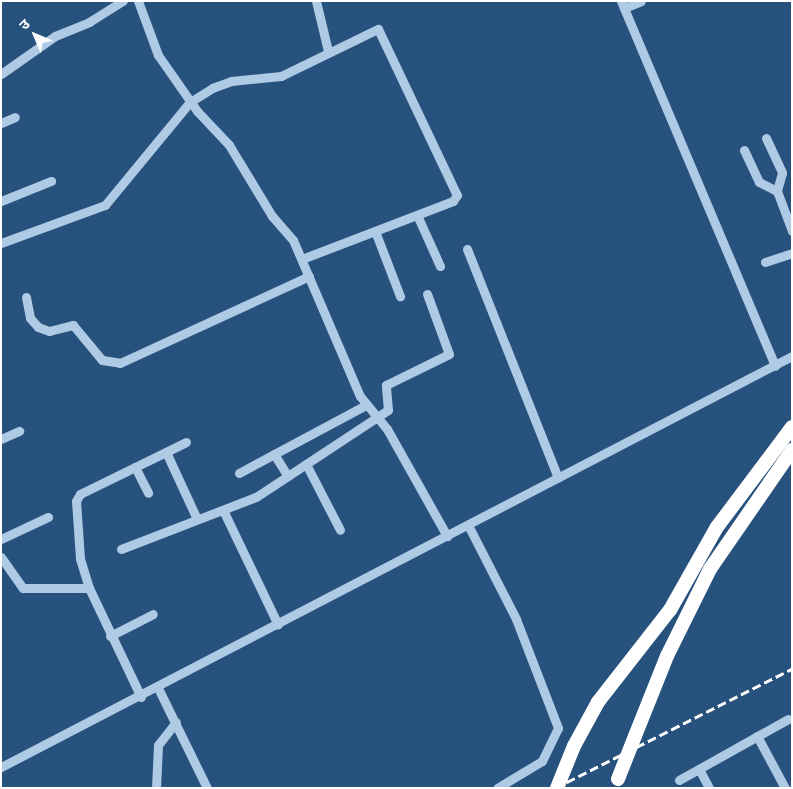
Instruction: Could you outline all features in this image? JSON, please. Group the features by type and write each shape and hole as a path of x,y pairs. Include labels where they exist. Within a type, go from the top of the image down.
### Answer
{"highway":[{"path":"557,788 574,746 598,702 670,610 717,527 792,427"},
{"path":"616,783 677,633 710,570 792,450"}],"street":[{"path":"1,74 55,36 89,22 123,1"},
{"path":"138,1 153,46 190,102 229,145 302,259 366,405 378,417 447,536"},
{"path":"316,1 328,51"},
{"path":"641,1 623,5 775,366"},
{"path":"1,243 88,214 111,201 190,102 231,81 281,76 375,28 380,31 457,190 453,201 302,259"},
{"path":"1,124 15,117"},
{"path":"766,138 782,173 777,191 792,231"},
{"path":"744,150 759,182 777,191"},
{"path":"1,201 51,180"},
{"path":"417,215 440,266"},
{"path":"374,232 400,296"},
{"path":"467,249 558,478"},
{"path":"765,262 792,253"},
{"path":"26,297 30,318 38,328 49,331 73,325 102,360 120,363 310,276"},
{"path":"121,549 256,498 390,408 384,393 386,385 449,354 427,294"},
{"path":"1,767 141,697 792,356"},
{"path":"239,473 366,405"},
{"path":"1,439 19,431"},
{"path":"141,697 110,636 80,558 78,496 186,442"},
{"path":"166,452 197,519"},
{"path":"274,454 288,476"},
{"path":"306,464 340,530"},
{"path":"135,467 148,493"},
{"path":"223,510 278,625"},
{"path":"1,539 48,517"},
{"path":"468,525 516,619 558,728 542,761 497,788"},
{"path":"1,557 23,588 90,588"},
{"path":"110,636 153,614"},
{"path":"158,688 207,788"},
{"path":"679,780 788,719"},
{"path":"156,788 158,745 176,722"},
{"path":"757,736 785,788"},
{"path":"698,769 708,788"}],"railway":[{"path":"555,788 792,669"}]}
